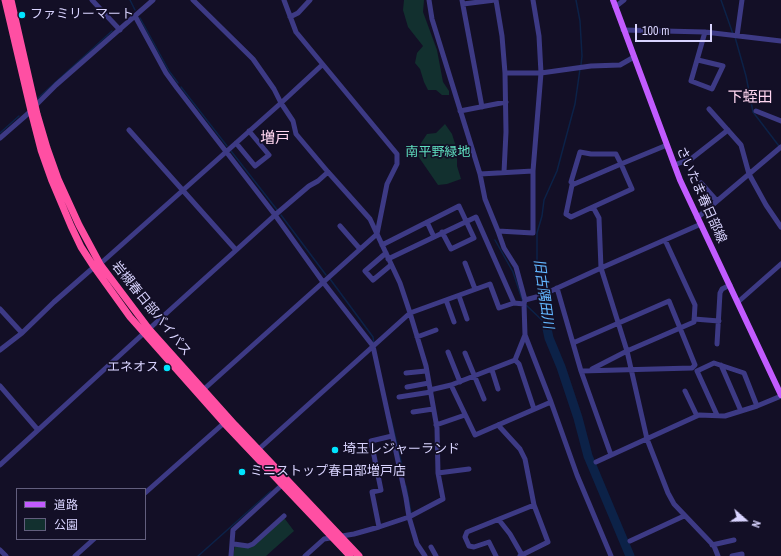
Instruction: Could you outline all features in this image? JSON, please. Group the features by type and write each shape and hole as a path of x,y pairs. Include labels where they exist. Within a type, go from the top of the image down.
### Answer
{"highway":[{"name":"岩槻春日部バイパス","path":"5,0 33,108 58,179 97,266 130,317 146,331 203,390 359,556"},
{"name":"岩槻春日部バイパス","path":"11,0 33,108"},
{"name":"岩槻春日部バイパス","path":"146,331 224,423 350,556"}],"main road":[{"name":"さいたま春日部線","path":"613,0 674,165 697,218 730,285 781,396"}],"street":[{"path":"92,0 120,30"},
{"path":"0,138 56,85 153,0"},
{"path":"193,0 253,60 274,89 293,121 296,134 370,219 400,283 417,337 429,383 436,425 438,474 443,499 409,517 379,527 340,537 324,539 305,556"},
{"path":"203,390 377,234 387,184 397,164 397,154 296,32 284,0"},
{"path":"290,17 298,13 310,0"},
{"path":"429,0 432,19 480,174 485,199 504,248 516,267 524,302 525,335 577,475 611,556"},
{"path":"482,107 462,2 495,0 502,36 505,73 506,102 504,172"},
{"path":"498,231 533,233 533,171 541,73 540,36 533,0"},
{"path":"615,7 624,0"},
{"path":"737,36 742,0"},
{"path":"135,16 166,73 373,346 409,517 417,544 424,556"},
{"path":"623,30 705,32 781,41"},
{"path":"698,60 723,66 712,89 691,81 705,32"},
{"path":"505,73 541,73 581,67 620,65 634,57"},
{"path":"0,350 22,333 54,302 226,152 322,65"},
{"path":"460,111 506,102"},
{"path":"709,110 741,145 749,174 766,205 781,227"},
{"path":"756,111 781,121"},
{"path":"129,130 236,250"},
{"path":"674,165 691,159 728,130"},
{"path":"236,143 255,166 269,155 249,131"},
{"path":"574,184 571,182 580,152 591,154 616,154 622,164 632,189 571,218 566,214 572,184 574,184 622,164 667,146"},
{"path":"697,218 781,147"},
{"path":"480,174 533,171"},
{"path":"0,465 275,215 328,172"},
{"path":"701,183 717,201"},
{"path":"382,245 459,206 474,238 450,249 442,232"},
{"path":"593,207 599,218 601,268 627,351 630,370 647,439 668,493 674,504 712,545 718,556"},
{"path":"388,259 476,217 514,303"},
{"path":"427,222 434,237"},
{"path":"259,449 410,313 490,284 499,308 514,303 524,302 701,224"},
{"path":"340,226 360,249"},
{"path":"589,370 627,351 694,322 695,305 665,240"},
{"path":"386,253 365,271 373,280 391,265"},
{"path":"465,263 476,289"},
{"path":"738,302 781,264"},
{"path":"717,344 720,293 722,289 730,285"},
{"path":"557,288 581,370 611,455"},
{"path":"459,296 467,319"},
{"path":"446,300 454,322"},
{"path":"573,343 619,324 669,300 695,365 692,368 581,370"},
{"path":"0,309 22,333"},
{"path":"694,319 719,321"},
{"path":"417,337 436,330"},
{"path":"399,398 451,385 515,360 525,335"},
{"path":"448,352 460,382"},
{"path":"465,353 484,399"},
{"path":"515,360 519,364 534,409"},
{"path":"717,415 697,372 714,363 744,373 757,406"},
{"path":"722,365 741,411"},
{"path":"492,370 498,389"},
{"path":"406,373 426,371"},
{"path":"407,387 429,383"},
{"path":"451,385 475,435 551,402"},
{"path":"0,386 38,430"},
{"path":"686,391 697,416"},
{"path":"596,462 699,415 724,416 757,406 781,396"},
{"path":"414,412 433,409"},
{"path":"436,425 465,415"},
{"path":"146,492 224,423"},
{"path":"498,425 520,449 524,459 534,505 548,542 521,555 510,534 499,520"},
{"path":"379,527 372,492 381,490 371,441 392,436"},
{"path":"438,474 469,469"},
{"path":"231,556 233,530 269,500 283,484"},
{"path":"496,556 489,542 474,547 469,546 465,537 467,532 534,505"},
{"path":"234,544 248,546 253,544 284,516"},
{"path":"630,541 684,516"},
{"path":"75,556 93,540"},
{"path":"712,545 734,540"},
{"path":"431,547 436,556"},
{"path":"0,550 6,556"},
{"path":"732,556 742,554 742,556"}],"green space":[{"path":"404,0 424,0 423,12 437,50 443,82 449,91 449,95 442,95 436,90 428,90 420,69 415,63 417,53 423,46 408,27 403,10"},
{"name":"南平野緑地","path":"445,124 452,134 457,150 457,166 461,179 447,184 438,185 418,156 421,143 427,134 436,133"},
{"path":"282,519 285,519 294,531 266,556 233,556 235,546 249,547"}],"waterway":[{"path":"130,0 135,10"},
{"name":"旧古隅田川","path":"576,0 580,21 582,56 581,65"},
{"path":"721,0 733,34"},
{"path":"140,18 169,71 178,83"},
{"path":"37,99 112,31"},
{"path":"735,37 746,76 753,112 779,146"},
{"name":"旧古隅田川","path":"546,324 537,274 537,233 542,216 544,200 557,171 575,104 580,69"},
{"path":"181,87 227,146"},
{"path":"0,133 19,116"},
{"path":"231,151 278,211"},
{"path":"281,215 326,275"},
{"path":"495,240 513,272 523,302"},
{"path":"330,279 373,337 374,344"},
{"path":"526,305 545,323"},
{"name":"旧古隅田川","path":"546,324 549,338 561,367 578,418 588,456 630,556"},
{"path":"391,419 403,470"},
{"path":"406,486 411,513"},
{"path":"198,556 271,491"}],"place":[{"name":"ファミリーマート","path":"22,15"},
{"name":"エネオス","path":"167,368"},
{"name":"埼玉レジャーランド","path":"335,450"},
{"name":"ミニストップ春日部増戸店","path":"242,472"}],"district":[{"name":"下蛭田","path":"750,98"},
{"name":"増戸","path":"275,139"}]}
